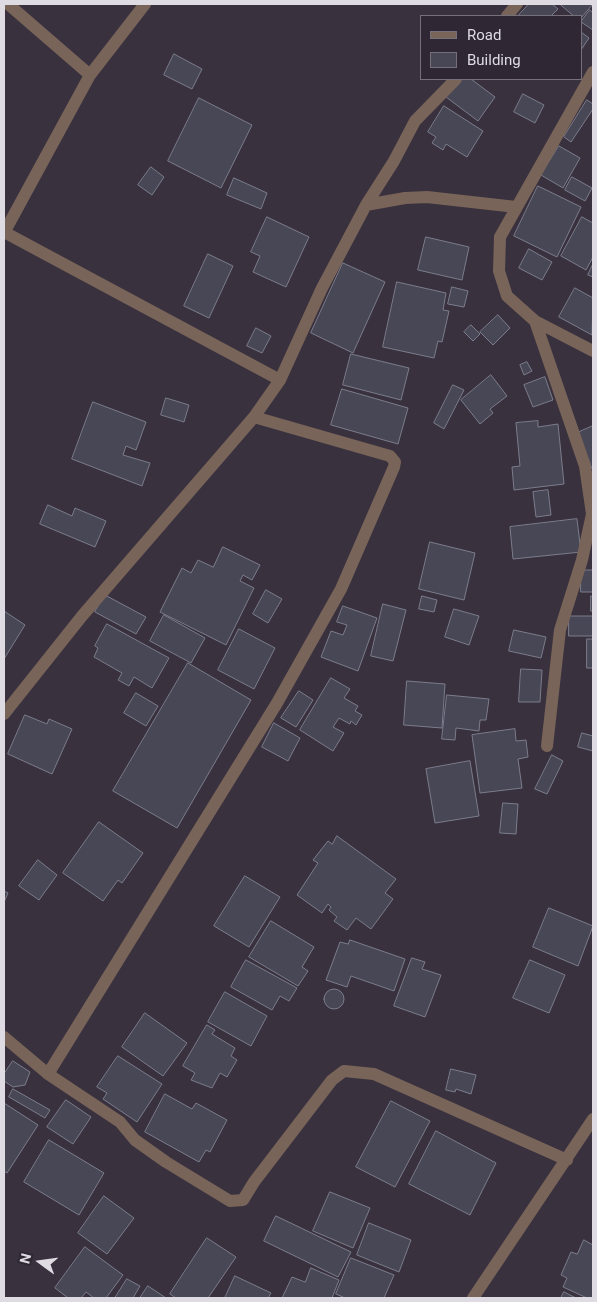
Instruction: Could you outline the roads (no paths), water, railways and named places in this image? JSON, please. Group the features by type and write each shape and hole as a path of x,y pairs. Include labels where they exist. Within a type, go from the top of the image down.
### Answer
{"street":[{"path":"145,4 90,74 4,233 280,380"},
{"path":"508,15 517,4"},
{"path":"8,9 90,74"},
{"path":"593,74 500,237 499,271 507,296 536,321 593,351"},
{"path":"4,714 82,616 254,417 280,380 322,288 366,205 394,161 415,121 455,80"},
{"path":"366,205 404,198 427,197 516,207"},
{"path":"536,321 584,466 592,514 582,560 560,630 547,746"},
{"path":"48,1074 277,703 341,589 394,468 395,462 390,456 254,417"},
{"path":"4,1036 48,1074 120,1122 136,1140 166,1162 230,1201 243,1200 332,1080 344,1072 374,1074 567,1160"},
{"path":"473,1298 593,1119"}]}
